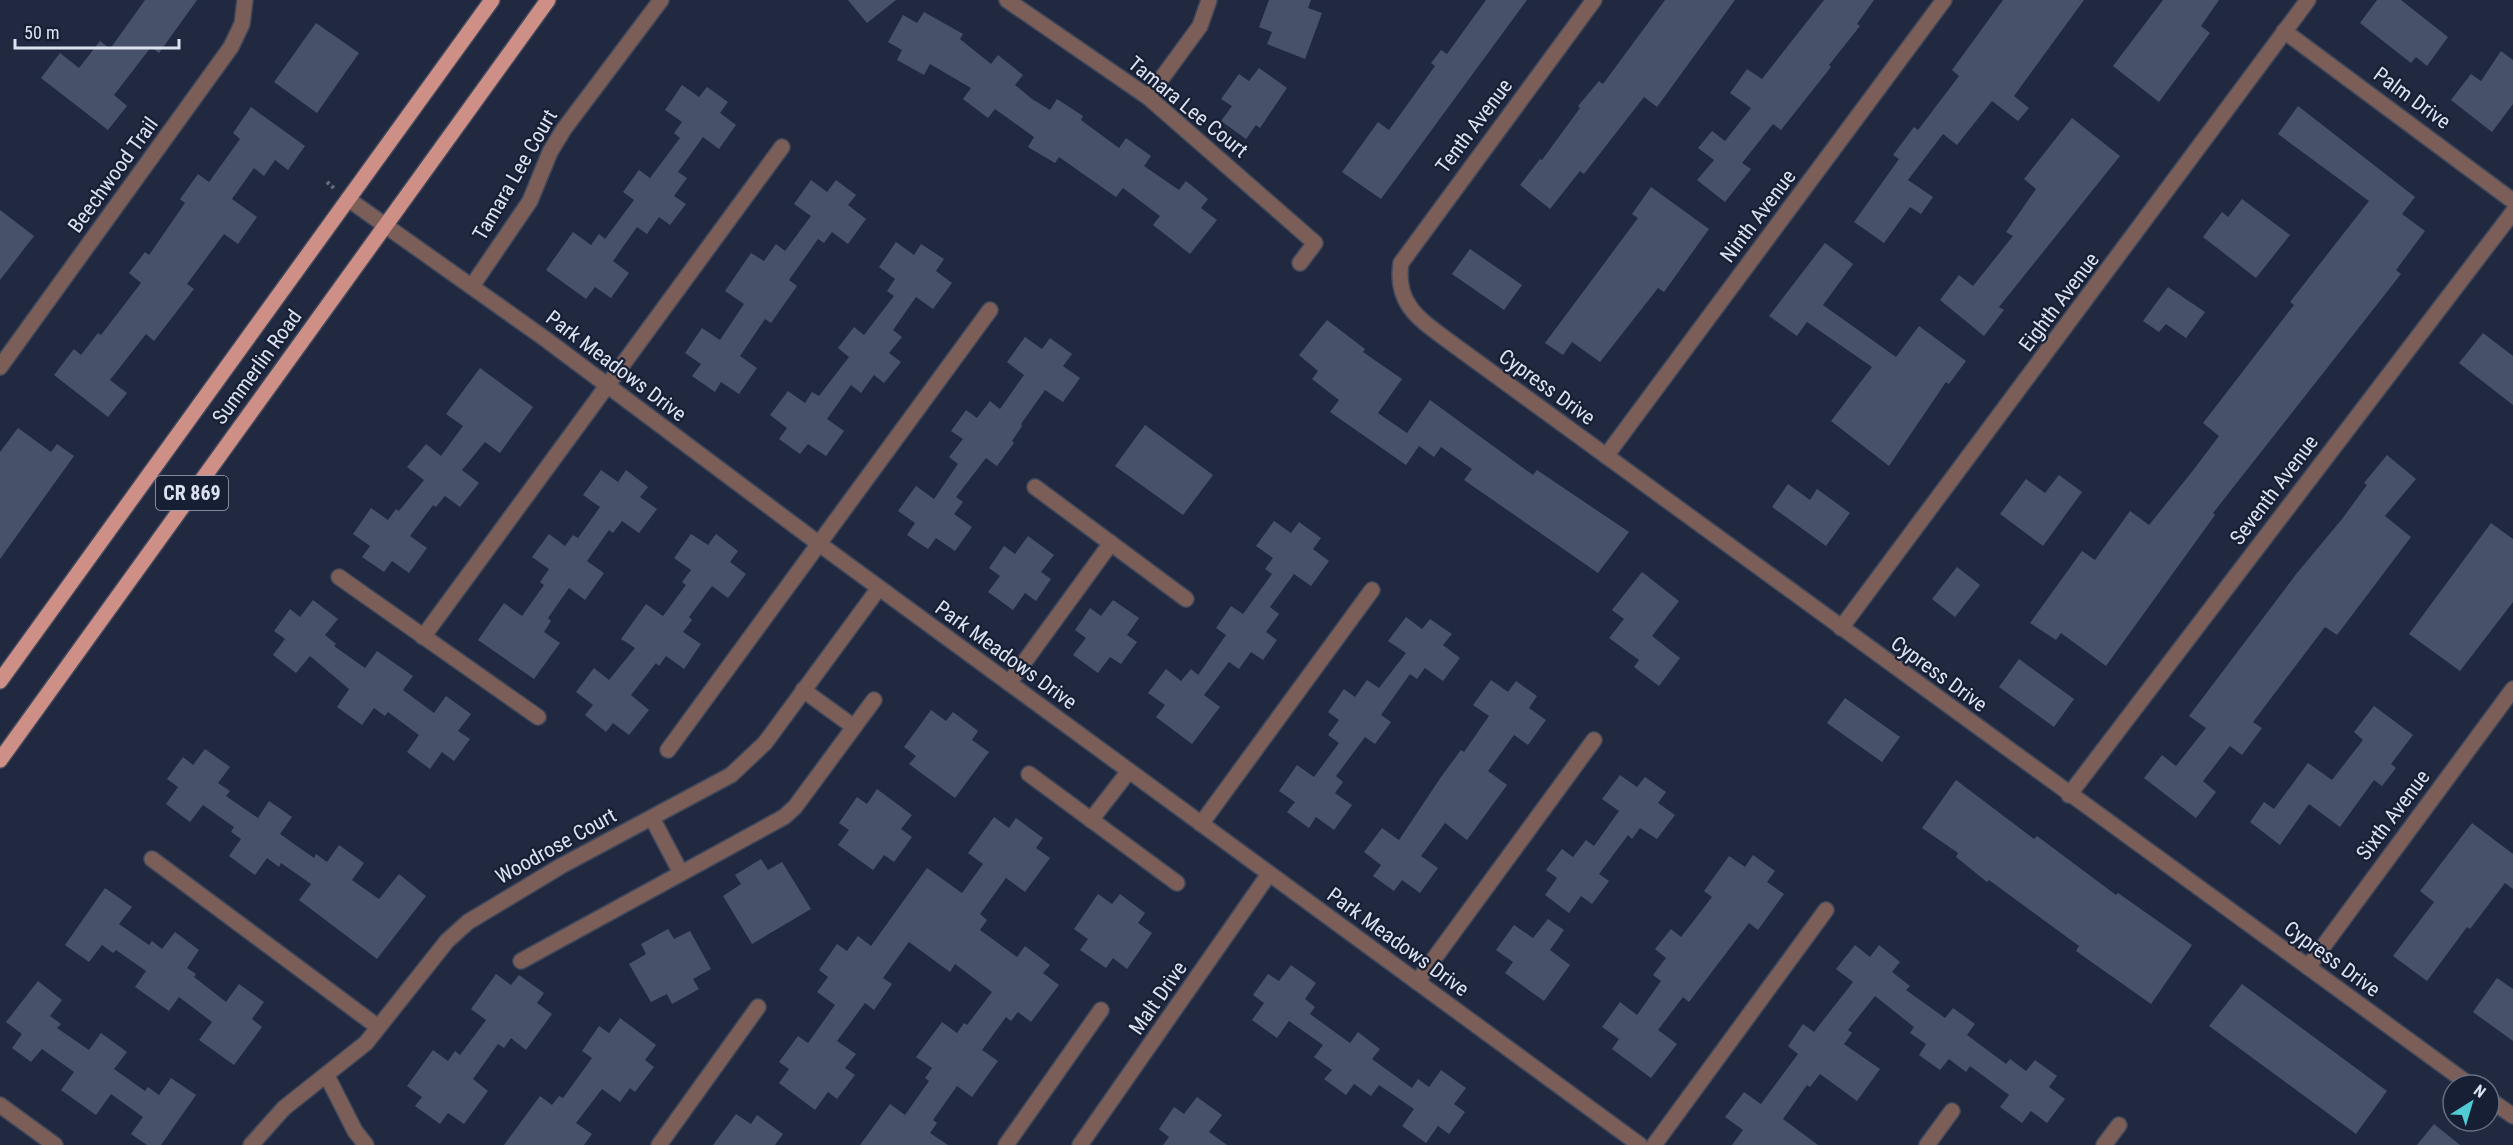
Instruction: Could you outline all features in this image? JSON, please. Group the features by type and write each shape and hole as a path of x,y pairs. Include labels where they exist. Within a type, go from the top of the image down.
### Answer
{"main road":[{"name":"Summerlin Road","path":"0,681 492,0"},
{"name":"Summerlin Road","path":"0,760 548,0"}],"street":[{"name":"Beechwood Trail","path":"2,361 231,47 242,24 245,0"},
{"name":"Tamara Lee Court","path":"472,286 521,216 550,152 564,129 661,0"},
{"name":"Tamara Lee Court","path":"1007,0 1148,97 1315,243 1300,263"},
{"path":"1148,97 1200,26 1209,0"},
{"name":"Tenth Avenue","path":"1400,282 1401,263 1439,208 1594,0"},
{"name":"Ninth Avenue","path":"1606,456 1944,0"},
{"name":"Eighth Avenue","path":"1842,628 2308,0"},
{"name":"Palm Drive","path":"2284,32 2513,201"},
{"path":"423,637 782,147"},
{"name":"Park Meadows Drive","path":"348,199 472,286 879,588 1417,982 1623,1140 1640,1145"},
{"name":"Seventh Avenue","path":"2069,795 2513,212"},
{"name":"Cypress Drive","path":"1400,282 1407,305 1417,316 2069,795 2454,1073"},
{"path":"668,750 990,310"},
{"path":"1035,487 1186,599"},
{"path":"1009,683 1111,543"},
{"path":"339,578 538,717"},
{"name":"Woodrose Court","path":"251,1145 284,1108 366,1043 447,941 468,922 551,872 731,775 749,760 879,588"},
{"path":"1201,824 1372,590"},
{"name":"Sixth Avenue","path":"2308,967 2513,689"},
{"path":"803,690 854,727"},
{"path":"521,961 784,817 795,807 874,699"},
{"path":"1417,982 1593,740"},
{"path":"1091,820 1129,771"},
{"path":"1029,774 1177,884"},
{"path":"652,818 681,873"},
{"path":"152,859 378,1027"},
{"name":"Malt Drive","path":"1080,1145 1269,874"},
{"path":"1654,1145 1826,910"},
{"path":"659,1145 758,1007"},
{"path":"1006,1145 1101,1010"},
{"path":"327,1076 355,1131 366,1145"},
{"path":"0,1105 55,1145"},
{"path":"1927,1145 1952,1111"},
{"path":"2104,1145 2119,1125"}],"building":[{"path":"145,0 197,0 159,53 151,47 114,95 127,106 108,130 41,78 60,53 79,68 100,41 110,49"},
{"path":"848,0 896,0 867,23"},
{"path":"1269,0 1311,0 1308,8 1322,13 1305,59 1267,44 1272,32 1259,27"},
{"path":"1486,0 1527,0 1381,199 1342,172 1378,122 1389,130 1435,66 1431,63 1441,50 1447,54"},
{"path":"1665,0 1735,0 1657,107 1644,97 1584,174 1580,171 1550,209 1520,185 1540,159 1542,160 1580,108 1578,106 1599,81 1603,84"},
{"path":"1824,0 1874,0 1857,24 1860,26 1829,65 1831,67 1781,130 1773,124 1742,163 1751,169 1725,202 1697,180 1714,160 1698,148 1712,131 1725,141 1751,108 1730,93 1747,69 1762,79"},
{"path":"2003,0 2084,0 2014,96 2029,108 2018,121 1992,101 1957,145 1943,134 1908,180 1933,197 1921,214 1910,207 1884,243 1854,222 1899,159 1893,155 1914,127 1918,130 1959,76 1952,70"},
{"path":"2163,0 2219,0 2201,26 2210,33 2159,102 2113,66"},
{"path":"2377,0 2401,0 2448,37 2427,66 2416,57 2411,63 2360,23"},
{"path":"924,12 963,34 960,39 991,64 998,55 1023,75 1015,85 1032,99 1050,110 1057,99 1083,116 1081,120 1119,148 1126,138 1151,156 1144,166 1179,190 1186,181 1208,199 1201,208 1217,220 1190,254 1153,225 1160,216 1123,188 1116,197 1059,157 1055,163 1028,147 1034,137 995,109 988,118 963,99 971,88 930,64 924,75 897,60 902,50 888,42 903,15 917,23"},
{"path":"316,23 359,53 317,113 274,82"},
{"path":"2501,51 2513,60 2513,104 2492,132 2451,100 2471,74 2481,81"},
{"path":"1259,68 1287,88 1260,128 1256,125 1246,139 1221,121 1232,106 1221,99 1239,74 1249,81"},
{"path":"682,85 699,97 707,87 728,102 720,113 736,125 719,149 703,137 678,172 687,178 674,196 686,204 670,225 659,217 647,234 637,227 613,261 629,273 611,298 595,287 586,299 546,270 573,232 591,245 599,234 605,239 634,200 623,192 639,170 650,178 680,138 674,133 682,122 665,110"},
{"path":"2298,106 2415,197 2402,214 2425,231 2396,270 2401,274 2213,513 2215,515 2106,666 2061,633 2056,640 2030,623 2082,551 2095,560 2130,511 2149,525 2191,473 2219,436 2203,423 2294,305 2290,302 2369,201 2278,134"},
{"path":"251,107 305,146 288,170 275,160 264,176 254,168 232,199 257,217 238,244 224,234 187,284 194,289 154,341 146,334 110,380 127,393 108,417 54,375 74,349 81,355 98,333 101,335 141,283 129,273 145,252 149,255 185,203 180,199 198,174 209,182 240,139 233,133"},
{"path":"2072,118 2120,156 1999,307 2004,310 1984,336 1940,300 1959,275 1973,286 2013,236 2006,232 2036,189 2024,179"},
{"path":"811,180 827,192 836,180 856,195 848,205 866,219 848,244 832,232 824,243 818,239 789,280 797,286 771,323 765,319 740,356 757,368 739,394 721,382 715,392 692,376 701,364 685,353 702,328 720,340 744,304 725,291 751,253 764,261 776,244 785,251 811,216 794,204"},
{"path":"1651,187 1709,229 1664,292 1658,288 1600,362 1572,342 1563,355 1545,343 1638,218 1632,214"},
{"path":"2242,199 2290,235 2256,278 2203,237 2222,212 2228,217"},
{"path":"0,210 34,236 0,280"},
{"path":"896,242 914,255 921,244 944,259 936,271 952,283 933,309 916,297 893,330 902,337 889,353 901,362 884,383 874,375 861,393 851,385 827,419 844,431 826,456 808,444 800,454 779,439 787,428 770,415 788,391 805,403 812,392 819,396 849,357 838,348 854,327 864,335 894,296 887,291 895,279 879,267"},
{"path":"1825,243 1853,264 1823,305 1896,357 1919,326 1966,361 1949,384 1946,382 1889,466 1831,421 1872,367 1807,322 1797,336 1769,316"},
{"path":"1470,249 1522,285 1504,310 1452,274"},
{"path":"2168,287 2205,312 2186,338 2166,324 2159,332 2143,321"},
{"path":"1327,320 1365,349 1363,352 1402,379 1378,413 1407,433 1430,400 1533,475 1537,470 1629,532 1598,573 1464,480 1472,469 1441,447 1434,457 1419,446 1406,465 1330,412 1339,400 1312,379 1318,371 1299,355"},
{"path":"2483,333 2513,356 2513,405 2459,363"},
{"path":"1025,337 1042,349 1050,338 1072,354 1063,366 1080,378 1063,402 1045,390 1021,424 1022,426 1012,441 1014,443 997,466 986,458 956,497 963,502 954,514 972,527 955,551 936,538 928,549 907,535 915,523 898,511 916,486 934,499 958,464 949,457 963,439 951,431 966,410 977,418 990,401 1000,409 1024,375 1007,362"},
{"path":"480,368 533,407 500,453 485,442 462,470 479,483 460,507 445,496 436,507 433,505 410,536 427,548 409,573 392,561 384,572 362,557 370,546 353,534 371,508 388,520 396,509 399,511 424,480 407,467 426,444 441,456 463,426 446,414"},
{"path":"1145,425 1213,475 1183,515 1115,466"},
{"path":"18,428 51,452 57,444 74,456 0,559 0,452"},
{"path":"2387,455 2416,479 2385,516 2411,537 2337,635 2325,627 2253,722 2262,728 2242,755 2230,746 2203,781 2216,792 2196,818 2144,778 2162,755 2176,766 2206,728 2189,716 2297,573 2342,519 2367,485 2364,483"},
{"path":"601,470 618,482 626,470 648,487 640,497 657,509 639,533 622,521 613,533 609,530 587,561 604,573 585,600 569,588 548,618 551,621 544,632 560,643 534,679 478,640 504,603 522,616 544,585 540,582 549,569 532,557 549,534 565,546 573,535 578,538 600,507 583,495"},
{"path":"2059,475 2082,492 2043,546 2000,514 2026,479 2045,493"},
{"path":"1788,484 1810,500 1817,489 1850,513 1826,546 1772,507"},
{"path":"1274,521 1291,533 1299,522 1321,538 1313,549 1329,561 1311,586 1294,574 1270,607 1279,614 1266,632 1277,640 1263,660 1251,652 1239,669 1229,662 1204,695 1220,707 1192,744 1156,717 1165,705 1148,693 1166,669 1181,681 1191,669 1198,675 1226,635 1216,628 1231,606 1243,614 1272,574 1265,569 1273,558 1256,546"},
{"path":"2491,523 2513,539 2513,602 2460,671 2409,634"},
{"path":"691,534 708,545 716,534 738,551 730,562 746,574 728,598 712,586 689,617 692,620 683,632 701,644 684,669 666,656 659,666 656,663 631,695 649,710 629,735 613,723 606,732 585,715 593,705 576,692 594,668 609,680 635,648 621,639 646,604 663,616 686,585 682,582 691,570 674,558"},
{"path":"1028,536 1054,555 1041,572 1051,579 1036,601 1025,593 1013,610 988,592 1000,576 989,568 1004,546 1015,554"},
{"path":"1957,567 1980,585 1955,617 1932,599"},
{"path":"1642,572 1679,601 1652,636 1680,658 1659,686 1634,667 1639,660 1609,638 1624,619 1612,610"},
{"path":"313,600 338,619 325,635 336,644 334,646 365,668 377,651 413,676 403,690 434,713 446,696 471,714 458,731 470,739 454,761 442,752 430,769 407,752 419,735 388,712 385,716 374,708 362,725 337,707 349,689 310,656 296,673 273,655 285,639 274,631 290,609 300,617"},
{"path":"1113,600 1139,618 1127,635 1137,642 1121,664 1110,657 1098,673 1073,655 1086,638 1075,630 1090,608 1101,616"},
{"path":"1406,617 1422,629 1430,619 1452,634 1443,645 1460,658 1443,681 1425,668 1417,679 1410,674 1381,715 1391,722 1375,744 1365,737 1336,776 1343,782 1335,793 1352,805 1334,830 1316,817 1309,828 1287,812 1295,802 1279,791 1297,765 1314,777 1339,743 1328,735 1339,720 1328,712 1344,689 1355,697 1367,680 1379,688 1406,653 1388,641"},
{"path":"2019,659 2074,699 2054,727 1999,687"},
{"path":"1491,680 1508,692 1516,681 1537,696 1529,708 1546,720 1528,745 1514,735 1488,771 1507,785 1467,840 1445,823 1421,856 1438,868 1420,893 1402,880 1394,891 1373,876 1381,865 1364,852 1382,828 1399,840 1441,777 1461,750 1464,752 1489,716 1473,705"},
{"path":"1845,698 1900,737 1882,762 1827,723"},
{"path":"2374,706 2413,735 2391,764 2396,768 2382,786 2374,780 2340,827 2309,804 2280,845 2250,822 2264,802 2274,809 2308,763 2332,780 2363,740 2354,732"},
{"path":"931,710 946,721 953,712 978,731 972,740 989,752 955,798 909,764 916,756 904,747"},
{"path":"205,749 230,767 218,783 230,791 226,796 258,818 269,801 292,817 280,834 314,858 316,854 327,862 339,845 364,863 352,880 379,899 399,874 426,896 377,959 299,900 311,884 281,863 279,867 267,858 255,875 229,856 241,839 231,832 234,827 203,805 190,822 166,804 178,787 167,779 183,757 193,765"},
{"path":"1620,775 1637,787 1645,777 1666,792 1658,803 1675,815 1657,839 1640,828 1632,839 1628,835 1599,874 1609,881 1592,904 1581,896 1569,913 1545,895 1557,878 1546,870 1562,849 1573,857 1586,840 1594,846 1619,811 1602,799"},
{"path":"1956,780 2034,839 2037,836 2116,895 2118,893 2192,945 2151,1004 2076,951 2079,946 1989,880 1987,882 1956,857 1958,853 1922,828"},
{"path":"877,789 912,815 901,829 912,837 894,862 884,855 873,870 838,845 849,830 839,823 857,797 867,804"},
{"path":"994,817 1009,828 1016,818 1043,838 1036,848 1050,858 1025,892 1006,878 980,914 987,920 980,930 1017,957 1025,946 1050,965 1043,973 1059,985 1031,1022 1018,1012 1011,1021 1006,1017 982,1050 998,1061 972,1097 957,1086 933,1120 937,1123 930,1133 948,1145 860,1145 890,1104 905,1115 929,1081 925,1078 932,1068 916,1057 942,1022 957,1033 964,1023 967,1025 992,992 955,964 950,972 909,942 883,978 892,984 874,1010 865,1003 837,1041 856,1054 845,1068 855,1075 837,1099 828,1092 815,1110 779,1083 789,1069 779,1062 798,1036 808,1043 835,1005 817,992 828,977 819,970 837,944 847,951 858,936 871,946 927,868 962,893 983,864 968,853"},
{"path":"2472,823 2513,854 2513,889 2505,883 2470,929 2467,927 2427,981 2393,956 2434,902 2420,891"},
{"path":"1753,855 1775,871 1767,882 1784,894 1758,930 1749,923 1689,1002 1683,997 1658,1030 1677,1044 1651,1078 1612,1049 1619,1039 1602,1027 1620,1002 1637,1015 1661,981 1653,975 1666,958 1655,949 1671,929 1681,937 1712,897 1704,891 1729,856 1745,867"},
{"path":"761,859 768,870 782,862 811,909 752,944 723,896 741,884 735,875"},
{"path":"105,888 132,907 119,924 149,945 152,941 162,949 175,932 199,950 187,968 196,974 194,977 226,1002 239,984 264,1002 252,1019 262,1027 234,1065 199,1040 212,1022 179,997 169,1011 135,987 146,971 116,950 113,953 102,945 89,962 65,945"},
{"path":"1098,894 1112,904 1120,894 1145,913 1138,923 1152,933 1127,969 1113,958 1106,968 1080,950 1088,939 1074,929"},
{"path":"1548,919 1564,930 1550,950 1570,965 1544,1001 1505,973 1513,962 1496,950 1514,925 1533,938"},
{"path":"668,929 674,939 690,931 711,969 693,979 699,989 672,1004 667,994 651,1002 629,964 646,954 641,944"},
{"path":"1855,945 1870,957 1879,945 1900,962 1892,972 1910,986 1906,990 1945,1018 1953,1008 1975,1024 1967,1035 2006,1064 2010,1059 2026,1071 2035,1060 2057,1076 2049,1087 2065,1099 2047,1123 2031,1111 2022,1123 2000,1107 2009,1095 1970,1066 1966,1072 1949,1059 1940,1070 1919,1055 1926,1044 1910,1033 1914,1027 1875,996 1848,1030 1852,1033 1844,1044 1880,1069 1857,1101 1820,1074 1810,1087 1807,1085 1783,1119 1818,1145 1732,1145 1743,1130 1725,1117 1744,1092 1761,1104 1798,1054 1788,1046 1803,1024 1814,1032 1853,982 1836,969"},
{"path":"1291,965 1316,983 1305,999 1315,1007 1310,1014 1350,1043 1358,1032 1380,1049 1372,1059 1412,1088 1418,1079 1429,1087 1441,1070 1466,1088 1454,1104 1465,1112 1449,1134 1438,1126 1426,1143 1402,1126 1414,1109 1379,1085 1371,1096 1354,1084 1346,1095 1324,1079 1332,1070 1314,1057 1323,1045 1289,1021 1277,1038 1252,1020 1264,1003 1253,995 1268,974 1279,981"},
{"path":"496,974 511,985 519,975 544,993 537,1003 552,1014 526,1050 511,1038 504,1048 498,1044 473,1079 488,1091 464,1124 448,1113 440,1124 415,1106 422,1097 407,1086 433,1050 448,1061 455,1051 460,1055 486,1020 471,1009"},
{"path":"2497,978 2513,989 2513,1041 2473,1012"},
{"path":"38,981 62,1000 50,1016 61,1024 57,1028 89,1050 101,1033 127,1052 114,1069 145,1091 148,1087 159,1095 171,1078 196,1095 161,1145 147,1145 131,1134 143,1117 111,1094 96,1115 61,1090 74,1072 42,1049 31,1062 12,1048 22,1034 6,1022"},
{"path":"2242,984 2387,1091 2356,1134 2209,1026"},
{"path":"620,1018 656,1045 645,1060 654,1067 635,1092 630,1088 620,1102 602,1089 576,1123 592,1134 584,1145 504,1145 540,1096 552,1105 559,1096 563,1098 592,1058 582,1051 599,1026 609,1033"},
{"path":"1197,1097 1222,1115 1209,1132 1227,1145 1163,1145 1169,1137 1159,1129 1174,1107 1184,1114"},
{"path":"736,1114 751,1124 757,1115 783,1134 775,1145 713,1145"},
{"path":"2434,1124 2441,1130 2441,1133 2445,1133 2460,1145 2417,1145"}]}
